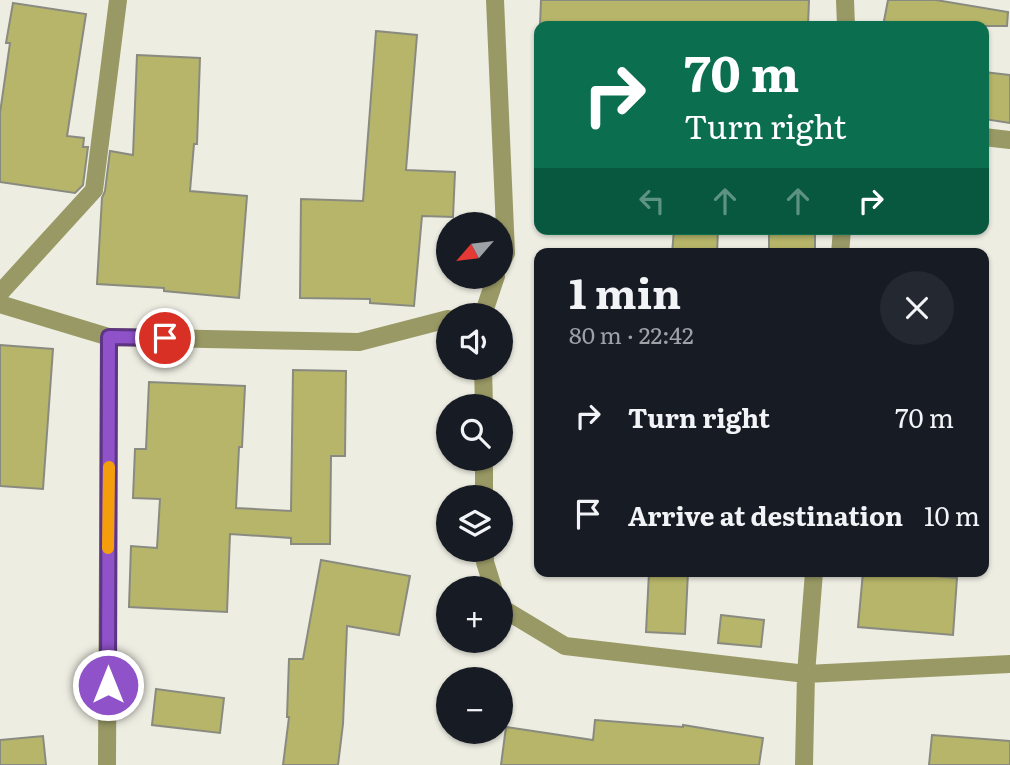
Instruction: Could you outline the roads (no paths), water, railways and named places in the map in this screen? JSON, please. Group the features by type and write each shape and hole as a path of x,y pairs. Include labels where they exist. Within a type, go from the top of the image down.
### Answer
{"street":[{"path":"0,293 94,190 118,0"},
{"path":"495,0 504,212"},
{"path":"845,0 846,21"},
{"path":"989,138 1010,140"},
{"path":"0,304 109,337 359,342 436,322"},
{"path":"107,765 109,337"},
{"path":"804,765 806,674 814,577"},
{"path":"513,615 565,646 806,674 1010,664"}]}
